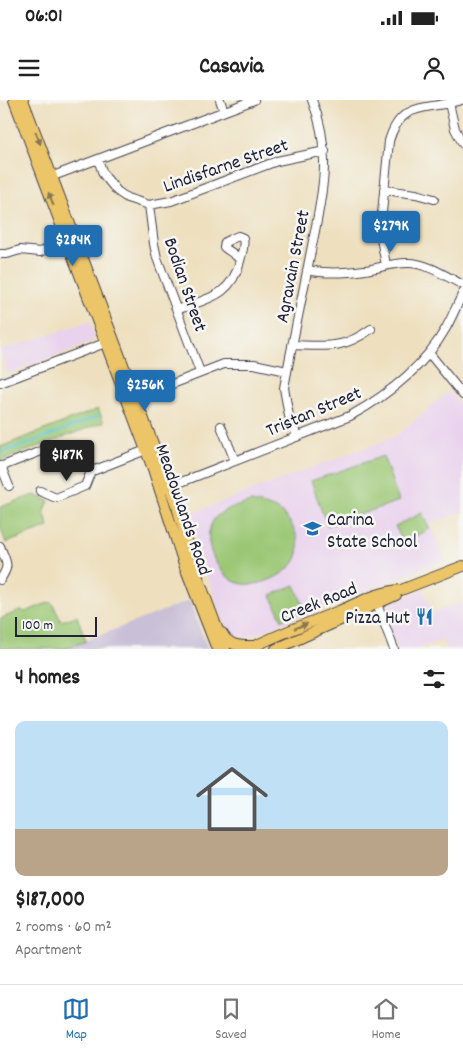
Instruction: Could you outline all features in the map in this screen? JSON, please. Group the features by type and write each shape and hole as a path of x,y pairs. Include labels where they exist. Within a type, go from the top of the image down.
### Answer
{"main road":[{"name":"Meadowlands Road","path":"14,100 95,291 136,398 165,488 185,567 217,649"},
{"name":"Meadowlands Road","path":"23,100 69,246 146,450 181,518 189,554 225,649"},
{"name":"Creek Road","path":"252,648 394,596 401,590 463,566"},
{"name":"Creek Road","path":"276,649 376,601"},
{"path":"217,630 231,644 252,648"}],"street":[{"path":"220,100 224,111"},
{"path":"48,178 254,100"},
{"name":"Agravain Street","path":"297,436 289,416 284,388 324,181 325,151 320,124 312,100"},
{"path":"386,265 380,232 392,128 398,119 414,108 461,100"},
{"path":"449,103 455,129 463,144"},
{"name":"Lindisfarne Street","path":"98,159 103,174 117,191 127,198 149,205 171,201 277,161 325,151"},
{"path":"384,190 416,194 434,199"},
{"name":"Bodian Street","path":"149,205 157,258 200,372"},
{"path":"0,254 20,250 40,252 50,248 62,249 69,246"},
{"path":"177,310 216,295 225,289 232,281 240,260"},
{"path":"307,270 321,273 365,270 411,262 423,265 463,285"},
{"path":"95,291 98,308 109,336 105,343"},
{"name":"Tristan Street","path":"165,488 350,416 370,405 406,376 428,353 446,329 461,304 463,293"},
{"path":"292,345 329,347 339,345 351,342 370,329"},
{"path":"0,383 105,343 112,344 117,349"},
{"path":"428,353 463,395"},
{"path":"136,398 224,364 254,364 287,371"},
{"path":"221,426 234,461"},
{"path":"9,486 1,466 44,450 95,470 146,450"},
{"path":"40,491 56,498 85,486 92,469"},
{"path":"0,546 7,570 0,580"},
{"path":"376,601 394,649"}],"shaded area":[{"path":"89,321 95,337 92,342 8,374 0,351"},
{"name":"Carina State School","path":"449,391 463,408 463,511 430,524 445,560 245,638 228,632 196,545 190,514 396,436"},
{"path":"423,589 433,613 463,602 463,649 446,649 442,640 417,649 398,649 384,612 385,608"},
{"path":"191,600 192,609 208,649 64,649"}],"green space":[{"path":"98,409 104,422 0,461 0,447"},
{"path":"383,456 399,501 327,526 311,481"},
{"path":"34,495 49,501 44,512 49,527 6,543 0,526 0,507"},
{"path":"251,502 276,509 287,518 294,529 298,541 298,553 291,566 277,577 267,581 248,584 232,580 225,575 211,551 209,533 211,524 220,514 228,509"},
{"path":"422,513 430,529 403,542 395,526"},
{"path":"295,585 305,610 282,620 271,595"},
{"path":"50,602 53,604 61,621 77,616 86,641 64,649 0,649 0,619 21,610 25,612"}],"waterway":[{"path":"0,453 98,416"}],"place":[{"name":"Carina State School","path":"313,529"},
{"name":"Pizza Hut","path":"424,616"}]}
